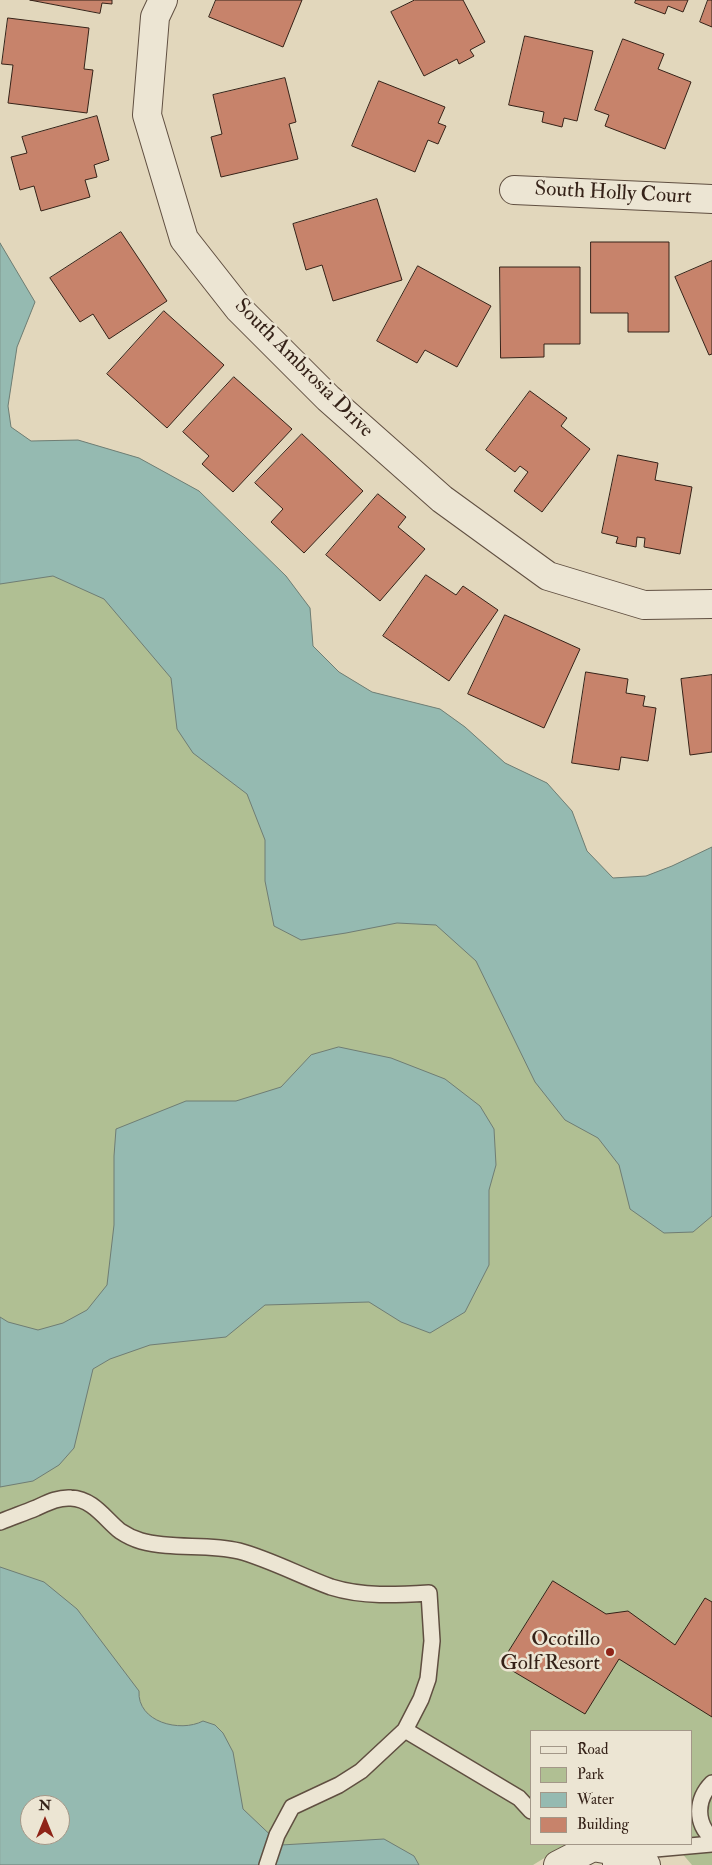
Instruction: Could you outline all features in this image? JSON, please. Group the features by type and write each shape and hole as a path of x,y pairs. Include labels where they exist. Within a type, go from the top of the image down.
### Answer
{"street":[{"name":"South Ambrosia Drive","path":"163,0 155,17 147,115 184,239 239,309 328,398 442,499 548,576 644,605 712,604"},
{"name":"South Holly Court","path":"514,190 712,199"},
{"path":"558,1865 591,1846 630,1858"}],"lane":[{"path":"0,1522 49,1501 72,1498 87,1502 100,1510 122,1532 141,1541 167,1546 212,1547 239,1552 332,1587 359,1594 391,1596 429,1593 432,1641 428,1679 406,1730 361,1771 339,1785 292,1807 278,1835 267,1865"},
{"path":"406,1730 519,1798 530,1810"},
{"path":"712,1783 700,1804 700,1816 703,1827 712,1838"},
{"path":"630,1858 712,1844"}],"green space":[{"name":"Ocotillo Golf Resort","path":"0,243 35,302 17,347 8,406 11,427 31,441 78,440 139,458 199,491 286,576 310,608 313,646 339,672 372,692 440,709 465,727 505,763 547,783 572,811 587,851 613,878 646,876 712,847 712,1865 692,1865 675,1845 692,1845 692,1730 530,1730 530,1845 565,1845 533,1865 0,1865"}],"water":[{"path":"0,243 35,302 17,347 8,406 11,427 31,441 78,440 139,458 199,491 286,576 310,608 313,646 339,672 372,692 440,709 465,727 505,763 547,783 572,811 587,851 613,878 646,876 712,847 712,1216 693,1232 664,1233 630,1209 619,1165 598,1138 565,1120 535,1082 476,961 436,925 397,923 301,940 274,926 265,881 265,840 247,794 193,753 177,729 171,678 104,599 53,576 0,584"},
{"path":"339,1047 391,1058 445,1079 480,1106 494,1129 496,1165 489,1190 489,1265 465,1312 430,1333 401,1322 369,1302 265,1305 226,1337 150,1345 110,1359 93,1369 74,1448 59,1465 33,1481 0,1487 0,1317 8,1322 38,1330 63,1323 87,1310 107,1285 114,1225 116,1129 186,1101 236,1101 281,1087 311,1055"},
{"path":"0,1567 44,1582 77,1609 139,1691 140,1702 152,1717 172,1725 183,1726 203,1721 215,1725 223,1733 233,1752 243,1809 281,1845 384,1839 414,1856 419,1865 0,1865"}],"building":[{"path":"30,0 112,0 112,4 102,3 100,13"},
{"path":"216,0 302,0 283,47 209,17"},
{"path":"415,0 463,0 485,42 470,50 474,56 459,64 457,59 424,76 391,12"},
{"path":"636,0 688,0 683,12 668,6 665,14 635,3"},
{"path":"708,0 712,0 712,27 700,22"},
{"path":"8,18 89,28 84,69 93,70 87,113 8,103 13,65 2,64"},
{"path":"525,36 593,51 577,121 564,118 562,127 542,122 544,112 509,105"},
{"path":"623,39 664,54 658,69 691,82 665,149 605,126 609,115 595,110"},
{"path":"285,78 296,122 289,124 298,159 221,177 211,137 222,134 213,95"},
{"path":"379,81 445,107 438,123 446,126 438,144 428,140 415,172 352,146"},
{"path":"97,116 109,160 94,165 97,177 85,180 90,197 41,211 34,186 20,190 11,157 27,153 22,137"},
{"path":"377,199 402,280 333,301 322,265 306,270 293,224"},
{"path":"121,232 167,301 109,339 93,314 80,322 50,278"},
{"path":"591,242 669,242 669,332 628,332 628,313 591,313"},
{"path":"712,261 712,354 709,355 675,277"},
{"path":"418,266 491,306 457,367 425,350 417,363 377,341"},
{"path":"500,267 580,267 580,344 544,344 544,357 501,358"},
{"path":"164,311 224,365 167,428 107,374"},
{"path":"234,377 292,429 233,492 202,464 209,456 183,432"},
{"path":"530,391 567,418 561,426 590,449 542,512 514,491 528,472 520,466 515,472 486,450"},
{"path":"302,434 363,491 304,553 271,522 283,509 255,483"},
{"path":"618,455 658,463 655,480 692,487 680,554 644,547 645,538 637,537 636,547 616,543 618,537 602,533"},
{"path":"378,494 406,517 398,527 425,549 380,601 326,555"},
{"path":"426,575 456,595 463,586 498,610 449,681 383,636"},
{"path":"505,615 580,649 544,728 468,694"},
{"path":"586,672 628,679 626,693 645,696 643,706 656,708 648,761 621,757 619,770 572,763"},
{"path":"712,675 712,752 690,755 681,679"},
{"name":"Ocotillo Golf Resort","path":"553,1581 606,1614 628,1611 675,1645 705,1598 712,1602 712,1717 619,1659 585,1714 501,1664"}],"place":[{"name":"Ocotillo Golf Resort","path":"610,1652"}]}
